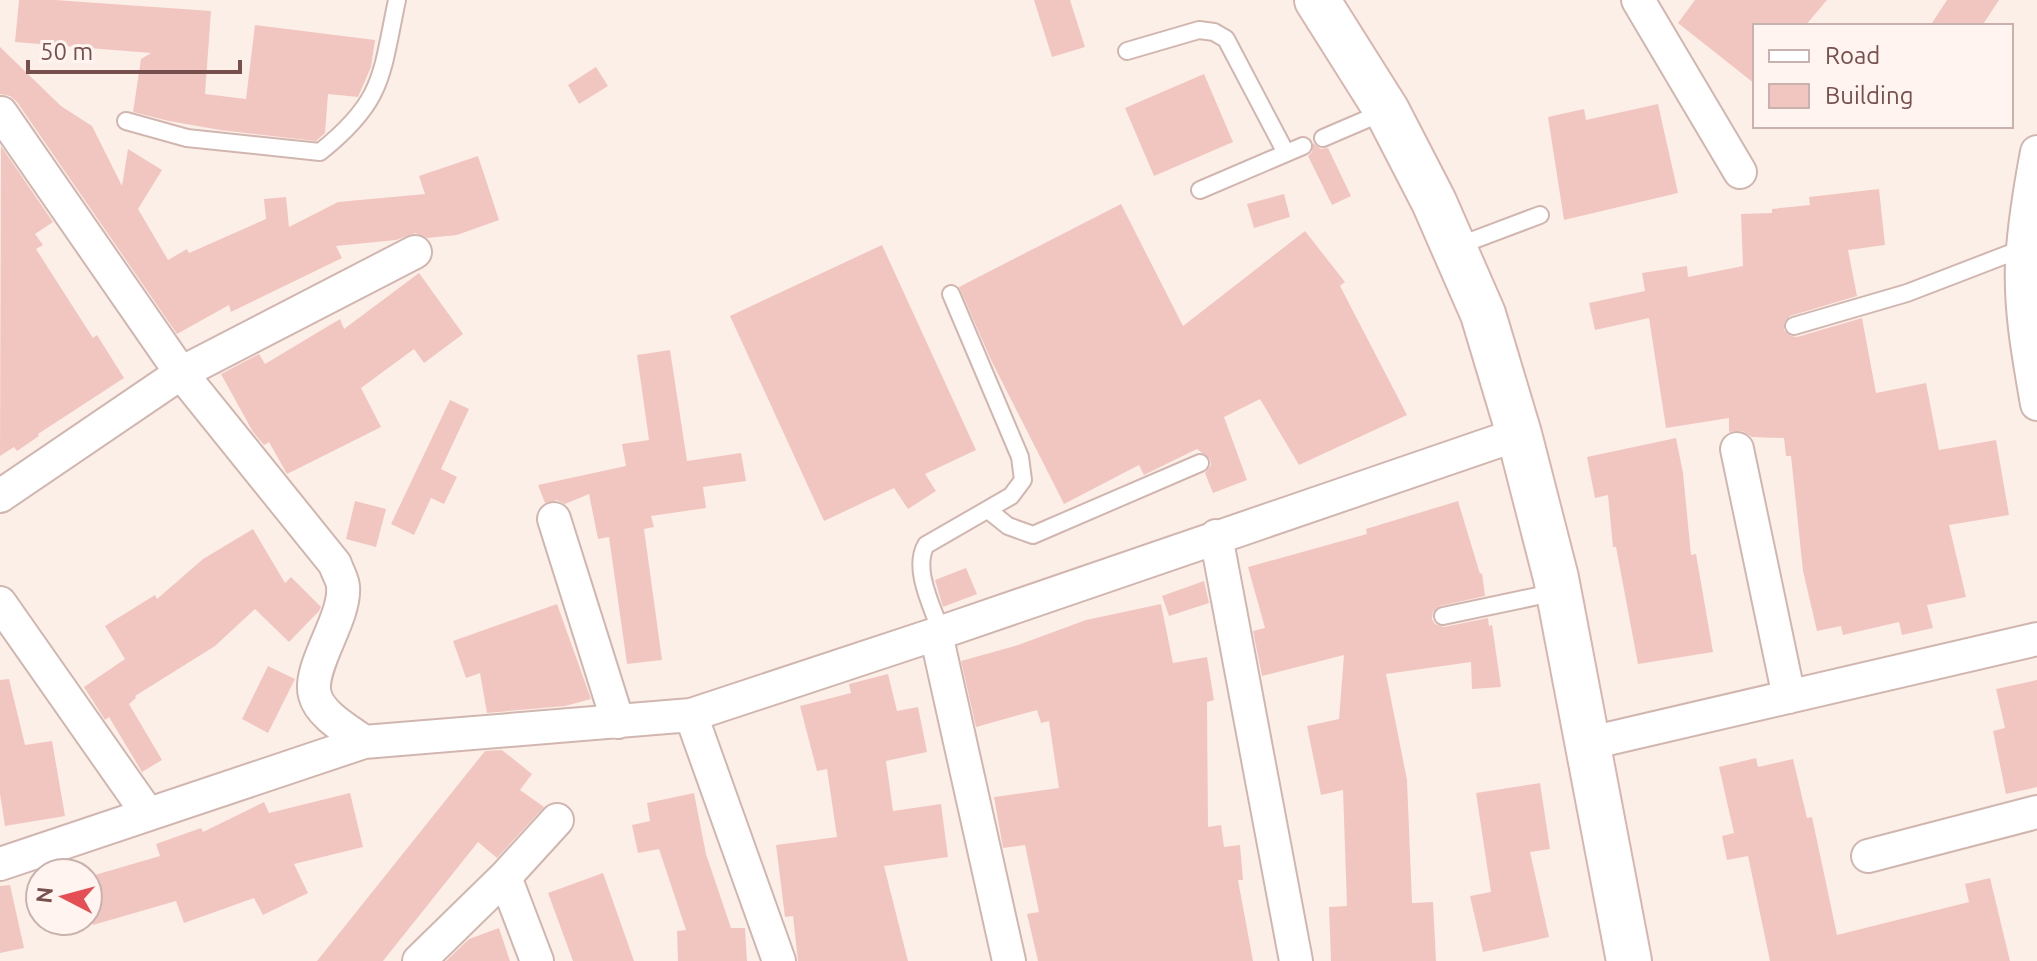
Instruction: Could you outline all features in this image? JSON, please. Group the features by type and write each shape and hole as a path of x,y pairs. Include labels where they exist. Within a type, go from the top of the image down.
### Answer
{"main road":[{"path":"1317,0 1387,111 1454,247 1483,314 1519,434 1559,592 1629,961"}],"street":[{"path":"1638,0 1740,172"},
{"path":"1,113 181,373 335,564 343,588 340,608 314,681 315,696 324,711 364,742"},
{"path":"2037,152 2022,264 2027,346 2037,404"},
{"path":"0,496 181,373 415,252"},
{"path":"0,864 364,742 691,715 1519,434"},
{"path":"1737,449 1789,697"},
{"path":"554,519 618,722"},
{"path":"1216,536 1296,961"},
{"path":"0,603 148,814"},
{"path":"938,633 1009,961"},
{"path":"1586,744 2037,639"},
{"path":"691,715 779,961"},
{"path":"1868,856 2037,812"},
{"path":"419,961 505,877 557,820"},
{"path":"505,877 537,961"}],"lane":[{"path":"126,121 187,138 320,152 345,132 365,110 380,83 397,0"},
{"path":"1127,51 1199,30 1214,32 1226,39 1286,153"},
{"path":"1323,138 1387,111"},
{"path":"1200,190 1303,146"},
{"path":"1454,247 1540,215"},
{"path":"1794,326 1907,293 2024,248"},
{"path":"938,633 920,568 921,554 926,545 1011,496 1023,480 1020,457 951,294"},
{"path":"988,510 1008,526 1033,535 1200,463"},
{"path":"1443,616 1559,592"}],"building":[{"path":"19,0 211,11 205,94 246,99 255,25 375,40 371,67 358,97 328,94 325,133 316,141 169,121 133,112 141,59 151,53 15,42"},
{"path":"1034,0 1070,0 1085,47 1052,57"},
{"path":"1695,0 1827,0 1807,24 1753,24 1753,82 1678,23"},
{"path":"1947,0 1999,0 1983,24 1931,24"},
{"path":"0,47 61,106 92,126 122,186 128,149 162,170 138,209 168,260 187,249 189,253 266,219 264,199 286,197 289,227 338,202 425,194 419,176 478,156 499,220 457,235 427,238 415,233 396,240 336,246 342,258 231,312 229,305 177,334 17,102 10,96 0,94"},
{"path":"596,67 608,86 579,104 568,85"},
{"path":"1204,74 1233,142 1154,176 1125,108"},
{"path":"1658,104 1678,193 1564,220 1548,117 1584,109 1586,120"},
{"path":"1313,143 1321,149 1328,148 1351,196 1332,205 1308,156"},
{"path":"1,146 53,222 35,234 43,245 36,249 93,338 97,335 124,378 17,451 14,447 0,456"},
{"path":"1879,189 1885,245 1848,250 1857,296 1790,316 1784,323 1784,330 1797,337 1862,318 1876,393 1926,383 1939,450 1996,440 2009,515 1949,525 1966,597 1927,605 1933,628 1902,635 1899,622 1843,635 1841,626 1817,631 1803,571 1791,456 1786,456 1784,438 1752,437 1742,431 1729,432 1729,418 1666,428 1649,318 1595,330 1589,303 1645,291 1642,273 1687,266 1688,277 1743,266 1741,214 1772,213 1772,209 1810,205 1809,197"},
{"path":"1284,194 1290,217 1254,228 1247,204"},
{"path":"1121,204 1183,326 1305,231 1345,282 1340,286 1407,415 1299,465 1260,399 1224,417 1247,480 1213,493 1205,473 1211,465 1210,459 1197,449 1144,475 1139,465 1064,504 991,360 959,287"},
{"path":"882,245 976,450 925,474 936,491 908,509 894,488 824,521 730,316"},
{"path":"419,273 463,334 424,363 414,349 361,388 381,427 287,474 269,442 264,445 253,432 221,374 259,354 265,364 340,319 344,329"},
{"path":"670,350 687,461 741,453 746,481 703,487 706,508 651,516 654,527 644,529 662,660 627,664 609,537 598,539 589,494 565,504 557,500 545,503 538,485 626,466 622,444 649,440 637,355"},
{"path":"450,400 469,409 441,469 457,477 444,504 431,498 414,535 391,524"},
{"path":"1676,438 1683,473 1691,555 1696,554 1713,652 1638,664 1616,547 1613,547 1608,495 1595,498 1587,457"},
{"path":"355,501 386,509 376,547 346,539"},
{"path":"1458,501 1482,573 1485,596 1440,606 1433,612 1432,619 1435,624 1444,627 1488,618 1489,626 1492,625 1501,687 1472,689 1471,662 1386,674 1407,780 1412,903 1433,902 1436,961 1331,961 1329,907 1347,906 1343,790 1321,795 1307,726 1339,719 1344,655 1262,676 1253,631 1265,628 1248,567 1367,534 1366,529"},
{"path":"253,529 285,583 291,577 321,607 289,642 255,609 215,646 135,696 129,704 162,760 142,772 109,717 105,720 84,687 125,659 105,626 155,595 157,599 203,559"},
{"path":"966,568 977,594 943,607 935,580"},
{"path":"1204,581 1209,603 1169,616 1162,596"},
{"path":"557,604 591,699 565,706 487,713 480,673 466,678 453,641"},
{"path":"1161,604 1173,663 1207,657 1214,700 1207,702 1208,827 1221,825 1224,847 1240,845 1243,880 1238,880 1253,961 1038,961 1027,914 1039,912 1025,845 1003,848 994,797 1059,788 1049,721 1041,723 1037,710 976,727 961,661 1015,646 1086,620"},
{"path":"268,666 295,679 268,733 242,719"},
{"path":"888,674 897,711 918,707 927,752 886,761 893,811 941,804 948,857 884,866 908,961 798,961 793,916 785,917 776,845 837,837 827,769 817,771 800,706 851,693 849,684"},
{"path":"9,679 25,745 52,741 65,816 5,826 0,794 0,680"},
{"path":"2037,680 2037,787 2006,794 1993,731 2005,728 1996,689"},
{"path":"502,750 532,774 520,790 544,807 497,858 478,842 383,961 317,961 485,751"},
{"path":"1756,758 1758,767 1793,759 1807,818 1812,817 1837,935 1969,902 1965,884 1990,878 2010,961 1770,961 1748,856 1727,860 1722,836 1734,833 1719,767"},
{"path":"1540,783 1550,849 1530,852 1549,937 1483,952 1470,896 1491,892 1476,793"},
{"path":"350,793 363,847 294,864 308,893 263,915 254,898 184,923 176,901 104,922 104,872 160,856 156,844 201,828 203,832 264,802 269,813"},
{"path":"694,793 706,854 731,928 745,928 747,961 678,961 677,931 686,930 659,849 638,853 632,825 650,821 647,803"},
{"path":"603,873 634,961 573,961 548,893"},
{"path":"10,885 24,948 0,953 0,886"},
{"path":"499,928 510,961 446,961 469,939"}]}
